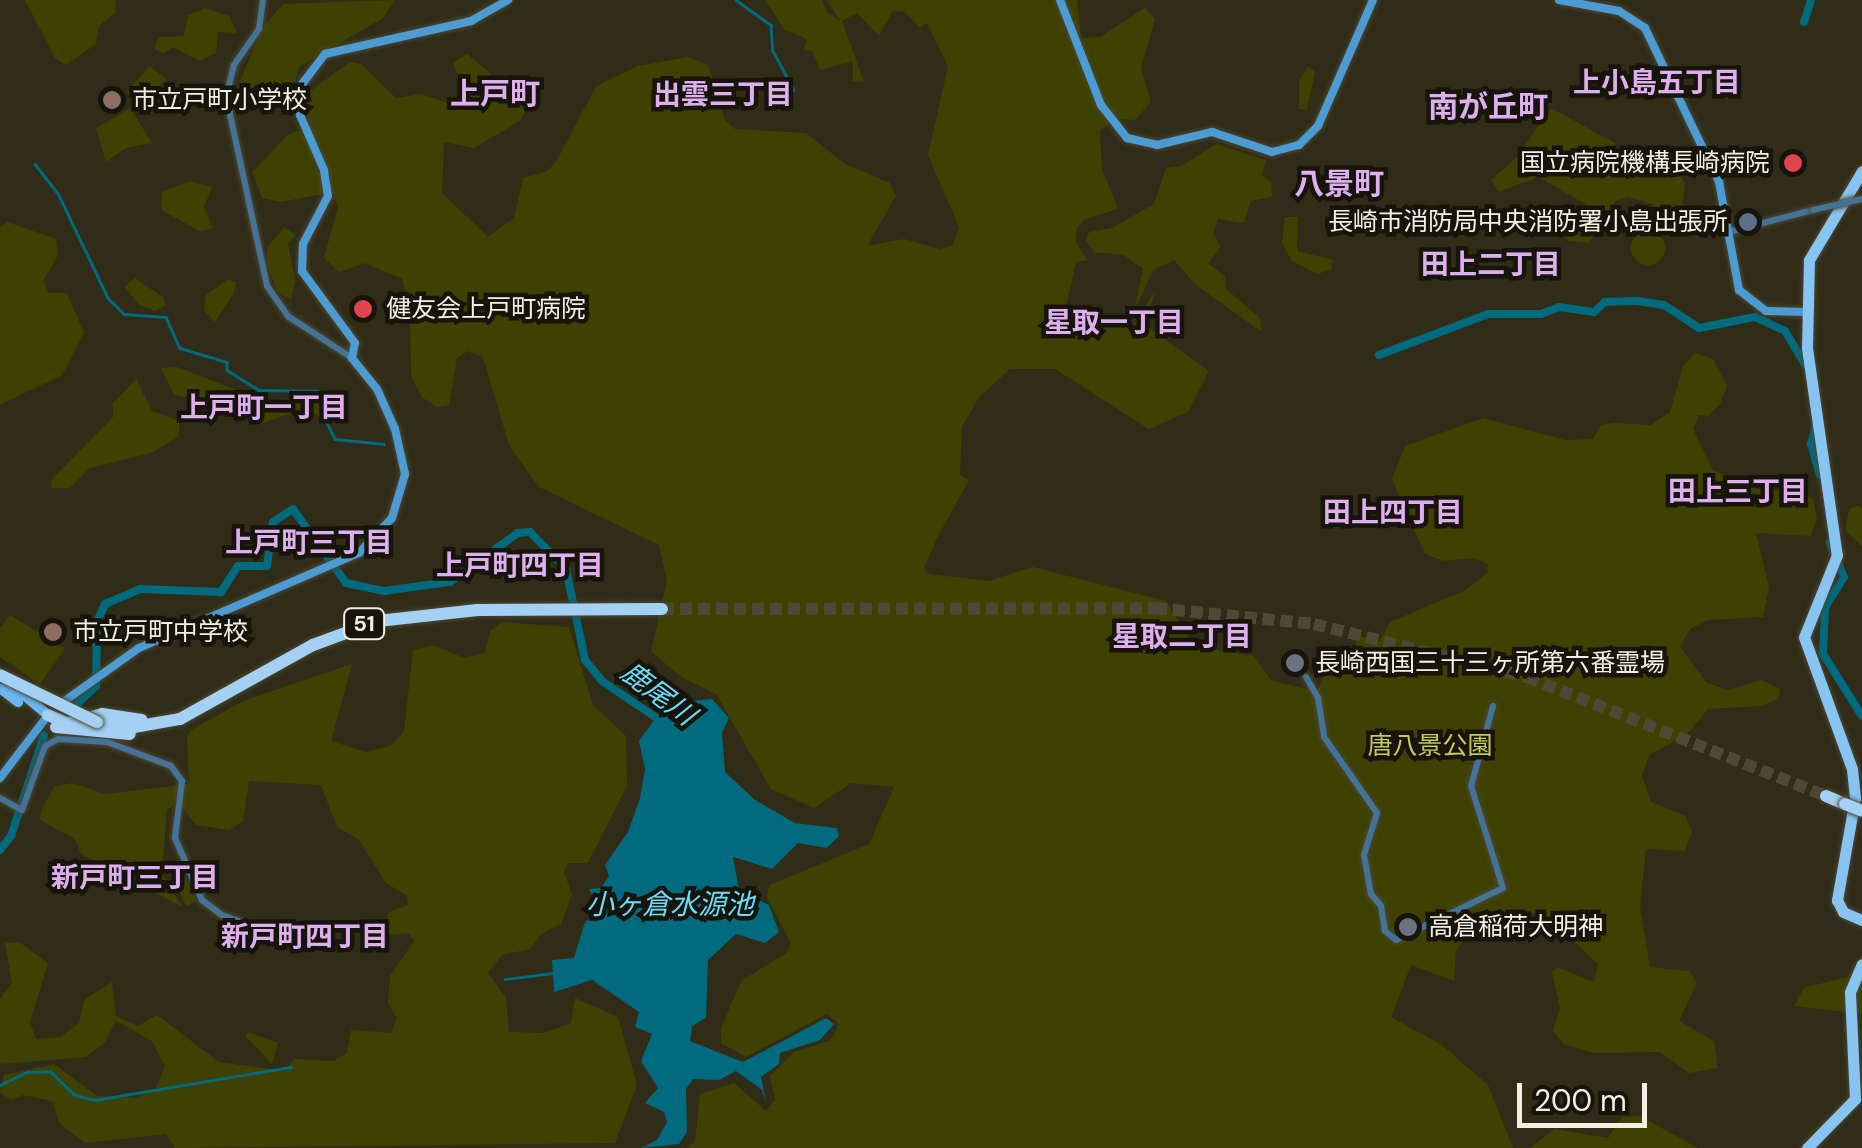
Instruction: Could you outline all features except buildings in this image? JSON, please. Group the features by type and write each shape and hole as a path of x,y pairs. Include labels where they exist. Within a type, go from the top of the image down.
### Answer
{"highway":[{"path":"1862,172 1809,260 1807,312 1837,556 1804,636 1848,754 1854,783 1858,818 1837,900 1843,912 1862,920"},
{"name":"51","path":"45,718 76,734 151,732 185,722 262,676 361,625 476,610 657,609"},
{"name":"51","path":"0,674 97,722 162,724 238,691"},
{"name":"51","path":"45,718 68,723 102,714 155,720 262,676"},
{"path":"1826,796 1845,804 1858,818"},
{"path":"1807,1148 1854,1099 1850,992 1862,964"}],"main road":[{"path":"0,778 45,718 96,675 154,641 342,562 384,530 405,474 380,394 352,358 355,343 302,270 302,244 328,196 309,138 299,88 325,54 471,21 508,0"},
{"path":"1060,0 1100,106 1120,134 1142,144 1200,132 1264,152 1294,148 1318,126 1373,0"},
{"path":"1559,0 1619,11 1646,28 1705,147 1732,231 1733,277 1742,295 1766,311 1807,312"},
{"name":"51","path":"0,674 45,718"},
{"name":"51","path":"0,688 45,718"}],"street":[{"path":"263,0 259,29 234,65 226,96 267,286 288,316 352,358"},
{"path":"1732,231 1862,200"},
{"path":"1306,677 1318,698 1324,737 1377,813 1364,855 1371,894 1381,906 1385,931 1396,940 1503,888 1471,786 1493,706"},
{"path":"0,798 22,810 53,740 107,742 170,766 182,781 175,838 202,900 222,915 311,947"}],"green space":[{"path":"25,0 116,0 115,13 99,26 96,44 66,65 55,58"},
{"path":"395,0 383,18 300,66 287,104 271,105 268,93 254,108 245,107 239,83 263,27 283,4"},
{"name":"唐八景公園","path":"765,0 822,0 827,12 840,21 827,0 1077,0 1081,38 1100,37 1145,8 1155,19 1141,68 1151,102 1135,120 1118,119 1100,130 1102,169 1118,209 1085,219 1077,228 1075,242 1088,260 1076,262 1066,307 1072,317 1133,326 1155,291 1145,325 1209,371 1188,412 1149,429 1055,369 1010,369 979,397 962,427 960,475 969,480 936,540 924,569 929,574 988,581 1033,567 1166,601 1194,646 1254,656 1272,681 1317,691 1333,655 1355,649 1358,636 1380,641 1390,622 1466,590 1488,572 1488,564 1475,558 1444,561 1425,554 1392,479 1405,446 1483,418 1565,440 1593,439 1601,425 1651,425 1670,412 1683,366 1695,353 1713,359 1727,386 1720,404 1709,416 1699,415 1693,429 1713,470 1759,490 1802,492 1813,499 1817,517 1811,536 1756,533 1769,587 1763,617 1708,620 1690,629 1680,647 1707,683 1728,690 1761,680 1780,689 1778,699 1761,706 1708,709 1687,734 1649,755 1642,776 1651,802 1685,816 1692,831 1685,851 1646,849 1640,907 1650,967 1689,971 1697,982 1679,1021 1714,1041 1718,1068 1689,1073 1660,1052 1593,1053 1564,1044 1553,1031 1560,1008 1552,972 1557,967 1594,982 1598,964 1547,917 1524,912 1470,932 1456,950 1454,981 1411,965 1391,1017 1442,1045 1488,1085 1513,1148 686,1148 695,1142 700,1094 734,1083 766,1111 775,1100 770,1076 794,1052 830,1041 839,1024 827,1014 746,1057 721,1043 721,1028 741,981 786,953 791,943 767,898 769,885 869,844 894,787 851,783 814,808 771,789 716,694 681,677 651,651 667,581 659,545 539,487 509,445 483,357 468,351 457,358 449,405 436,407 422,397 411,376 410,311 402,279 365,263 339,272 324,258 338,207 333,192 281,202 262,198 252,172 289,134 310,128 302,97 350,62 361,64 396,98 421,94 456,106 469,100 453,63 467,54 495,77 508,75 531,100 520,121 474,148 444,142 442,193 488,237 514,218 523,178 546,172 556,162 596,86 638,66 688,57 708,65 725,120 735,129 806,133 845,164 890,183 896,196 867,246 904,239 940,249 953,245 959,227 928,155 948,66 927,23 920,28 905,12 893,11 879,36 857,13 842,21 864,82 853,81 853,61 820,70 812,51 804,50 807,39 784,29"},
{"path":"205,8 229,16 237,33 218,32 216,53 199,61 173,47 163,53 154,49 159,37 184,36 188,15"},
{"path":"149,66 167,79 137,104 127,92"},
{"path":"1308,66 1315,72 1307,109 1299,109 1299,81"},
{"path":"130,108 152,143 126,148 106,162 96,128"},
{"path":"1551,108 1615,143 1620,158 1649,158 1678,174 1685,183 1681,213 1693,235 1669,232 1652,204 1627,197 1614,202 1589,243 1569,241 1563,236 1566,227 1587,205 1538,177 1499,192 1491,180 1516,158"},
{"path":"1216,144 1266,160 1262,175 1271,182 1272,197 1251,201 1244,223 1218,219 1213,234 1221,247 1208,263 1170,235 1225,276 1226,289 1260,318 1262,332 1196,285 1174,260 1153,270 1134,311 1143,269 1124,255 1094,252 1086,241 1089,232 1112,228 1154,204 1166,168 1181,166"},
{"path":"190,181 212,187 204,207 213,228 200,231 161,210 162,192"},
{"path":"1285,217 1298,217 1297,251 1333,260 1331,269 1318,274 1292,261 1282,243"},
{"path":"7,222 56,239 58,255 43,281 49,293 67,293 84,333 62,375 0,405 0,228"},
{"path":"284,227 296,235 288,243 295,281 291,300 277,292 267,262 267,248"},
{"path":"1648,231 1660,236 1665,248 1660,260 1648,265 1636,260 1631,248 1636,236"},
{"path":"135,278 164,298 165,306 155,311 139,305 125,287"},
{"path":"228,279 236,282 234,293 215,322 204,310 206,295"},
{"path":"177,367 273,404 315,401 326,410 324,419 305,408 260,424 237,404 174,395 161,368"},
{"path":"136,379 152,411 180,421 178,437 151,453 90,468 70,488 51,488 52,479 113,417 113,403"},
{"path":"1862,508 1862,546 1845,531 1849,509"},
{"path":"10,615 65,649 40,684 0,657 0,628"},
{"path":"502,622 569,627 593,705 626,736 627,786 588,863 568,863 564,872 572,894 561,924 542,933 530,949 502,955 488,973 506,998 509,1032 544,1033 571,1023 575,998 618,1017 637,1085 615,1143 175,1148 166,1134 85,1143 60,1124 52,1101 23,1095 11,1100 0,1092 4,1075 54,1064 97,1096 135,1098 156,1089 165,1066 152,1041 116,1021 105,1042 86,1057 0,1064 0,999 12,983 5,943 19,942 48,963 30,1022 36,1039 60,1037 79,1023 84,1000 112,982 116,1016 138,1026 157,1015 219,1062 285,1071 294,1059 334,1061 347,1053 351,1030 391,1033 397,1018 388,1004 390,976 414,941 409,933 381,936 389,912 408,905 407,896 386,883 359,840 337,827 321,785 249,781 243,821 229,830 196,825 179,803 167,810 162,874 182,907 81,854 75,839 40,820 41,810 54,787 72,783 105,794 189,784 187,736 193,729 243,701 352,664 331,741 366,752 390,746 404,731 413,650 433,645 464,658 485,653 490,631"},
{"path":"180,869 197,901 186,906 172,875"},
{"path":"1862,973 1862,1014 1794,1006 1804,988"},
{"path":"248,1032 278,1043 272,1064 246,1037"},
{"path":"1640,1116 1698,1148 1530,1148 1555,1129 1608,1138 1622,1117"}],"water":[{"name":"小ヶ倉水源池","path":"677,689 692,701 712,699 729,718 722,733 725,772 755,800 795,823 837,828 839,836 827,848 798,843 772,869 733,857 739,890 769,905 779,932 765,943 736,934 708,960 706,1018 692,1026 690,1041 743,1062 826,1018 834,1024 820,1040 780,1053 779,1064 761,1077 766,1102 762,1090 736,1071 719,1080 693,1079 686,1089 687,1132 679,1144 641,1148 657,1140 667,1122 664,1112 645,1103 658,1088 641,1061 652,1034 635,1027 639,1012 592,980 554,992 552,960 574,958 585,922 601,910 589,889 601,888 609,876 605,865 628,832 640,798 645,769 639,741"}],"waterway":[{"path":"736,0 771,25 773,51 794,90"},
{"path":"1804,22 1811,0"},
{"path":"35,164 58,193 108,298 124,314 166,317 180,348 227,362 227,370 259,390 325,391 332,399 326,421 335,439 384,444"},
{"path":"1379,355 1488,314 1541,314 1559,307 1594,312 1605,302 1638,301 1664,305 1699,328 1755,317 1785,331 1805,364"},
{"path":"1816,426 1811,444 1820,475"},
{"name":"鹿尾川","path":"64,716 96,686 97,622 105,604 141,589 221,592 238,566 267,566 273,522 293,509 346,583 384,591 450,582 518,533 530,532 566,569 585,660 602,681 661,721"},
{"path":"1830,543 1844,577 1825,607 1823,654 1862,716"},
{"name":"鹿尾川","path":"0,850 11,836 44,735"},
{"path":"505,979 553,973"},
{"path":"0,1085 27,1072 50,1071 75,1095 95,1100 291,1067"}],"tunnel":[{"path":"662,609 1155,608 1314,624 1527,677 1826,796"}],"place":[{"name":"市立戸町小学校","path":"112,100"},
{"name":"国立病院機構長崎病院","path":"1793,163"},
{"name":"長崎市消防局中央消防署小島出張所","path":"1748,222"},
{"name":"健友会上戸町病院","path":"363,309"},
{"name":"市立戸町中学校","path":"53,632"},
{"name":"長崎西国三十三ヶ所第六番霊場","path":"1295,663"},
{"name":"高倉稲荷大明神","path":"1408,927"}],"district":[{"name":"上小島五丁目","path":"1657,83"},
{"name":"上戸町","path":"495,94"},
{"name":"出雲三丁目","path":"723,95"},
{"name":"南が丘町","path":"1488,107"},
{"name":"八景町","path":"1339,184"},
{"name":"田上二丁目","path":"1491,265"},
{"name":"星取一丁目","path":"1114,323"},
{"name":"上戸町一丁目","path":"264,408"},
{"name":"田上三丁目","path":"1738,492"},
{"name":"田上四丁目","path":"1393,513"},
{"name":"上戸町三丁目","path":"309,543"},
{"name":"上戸町四丁目","path":"520,566"},
{"name":"星取二丁目","path":"1182,637"},
{"name":"新戸町三丁目","path":"135,878"},
{"name":"新戸町四丁目","path":"305,937"}]}
